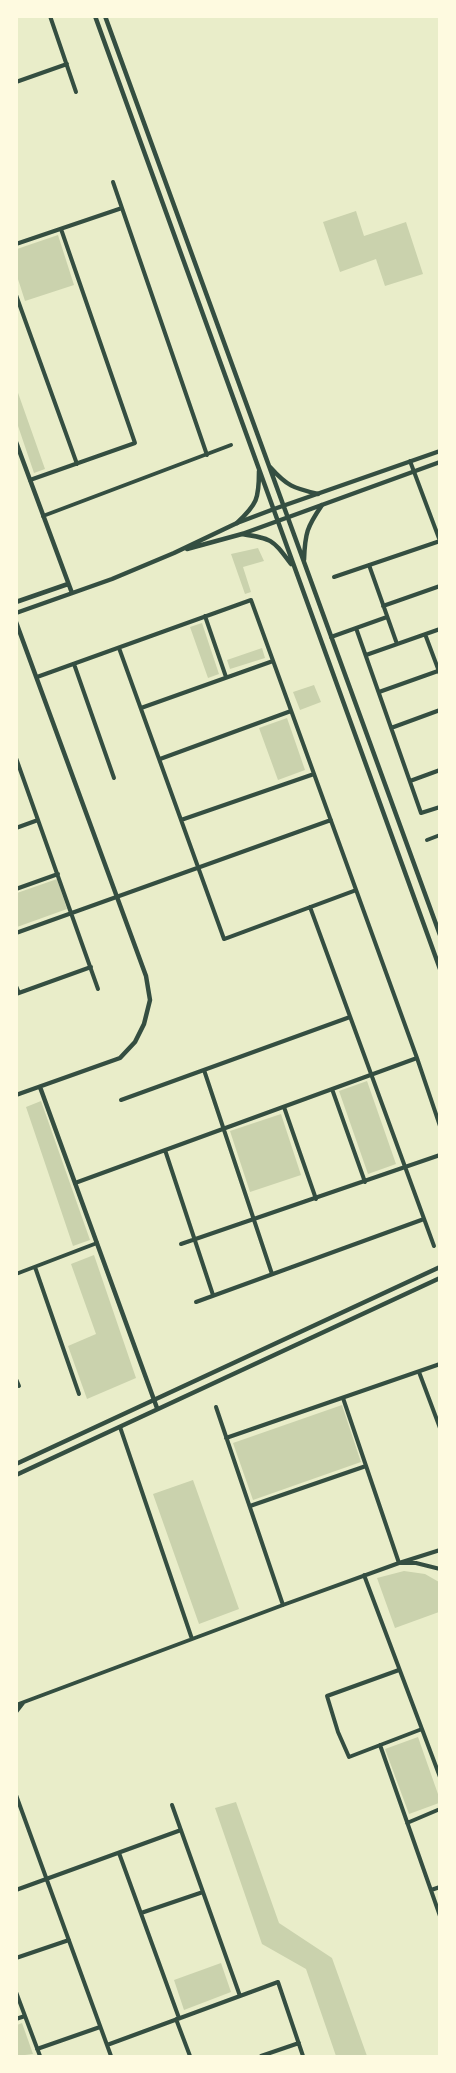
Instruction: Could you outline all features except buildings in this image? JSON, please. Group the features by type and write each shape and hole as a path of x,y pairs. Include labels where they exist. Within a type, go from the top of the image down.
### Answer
{"main road":[{"path":"95,16 440,969"},
{"path":"105,16 440,935"},
{"path":"16,442 72,593"},
{"path":"16,613 112,579 237,523 440,451"},
{"path":"174,553 242,534 440,462"},
{"path":"268,465 284,482 298,490 318,494"},
{"path":"237,523 254,507 259,490 259,467"},
{"path":"304,564 308,524 322,505"},
{"path":"242,534 275,542 295,568"},
{"path":"16,602 68,584"},
{"path":"16,622 146,976 150,1000 144,1024 135,1042 120,1058 16,1095"},
{"path":"40,1087 157,1408"},
{"path":"16,1464 440,1267"},
{"path":"16,1475 440,1278"}],"street":[{"path":"50,16 76,92"},
{"path":"16,82 67,64"},
{"path":"114,182 207,455"},
{"path":"16,244 122,208"},
{"path":"30,480 135,443 61,229"},
{"path":"16,295 77,464"},
{"path":"43,516 231,445"},
{"path":"334,577 440,541 410,461"},
{"path":"369,565 397,644"},
{"path":"383,606 440,586"},
{"path":"37,677 251,600 440,1126"},
{"path":"205,616 226,677"},
{"path":"331,637 387,617"},
{"path":"356,628 421,813 440,807"},
{"path":"366,656 440,629"},
{"path":"379,692 439,672 425,634"},
{"path":"119,648 224,939 356,890"},
{"path":"141,708 273,661"},
{"path":"74,664 114,778"},
{"path":"392,728 440,710"},
{"path":"159,759 291,711"},
{"path":"16,758 18,770 58,874 98,989"},
{"path":"410,781 440,770"},
{"path":"181,820 314,774"},
{"path":"16,828 38,820"},
{"path":"16,933 331,820"},
{"path":"427,840 440,835"},
{"path":"16,889 58,874"},
{"path":"310,907 434,1246"},
{"path":"16,986 18,993 91,967"},
{"path":"121,1100 350,1017"},
{"path":"75,1183 417,1058"},
{"path":"204,1070 272,1274"},
{"path":"332,1089 365,1182"},
{"path":"284,1107 316,1199"},
{"path":"165,1150 213,1295"},
{"path":"181,1244 440,1155"},
{"path":"196,1302 424,1219"},
{"path":"16,1274 97,1243"},
{"path":"34,1267 79,1394"},
{"path":"226,1438 440,1364"},
{"path":"419,1372 440,1428"},
{"path":"16,1379 19,1386"},
{"path":"343,1398 399,1563"},
{"path":"216,1407 283,1605"},
{"path":"120,1427 192,1639"},
{"path":"250,1506 366,1466"},
{"path":"16,1705 364,1575 440,1550"},
{"path":"399,1563 416,1563 440,1569"},
{"path":"364,1575 440,1777"},
{"path":"399,1670 327,1696 338,1732 349,1757 422,1729"},
{"path":"16,1712 23,1702"},
{"path":"380,1745 440,1916"},
{"path":"16,1795 111,2056"},
{"path":"172,1805 240,1996"},
{"path":"407,1823 440,1809"},
{"path":"16,1890 181,1830"},
{"path":"119,1853 190,2056"},
{"path":"431,1890 440,1887"},
{"path":"141,1913 203,1892"},
{"path":"16,1959 69,1940"},
{"path":"106,2044 278,1982 303,2056"},
{"path":"16,1992 40,2056"},
{"path":"16,2019 25,2016"},
{"path":"37,2049 100,2026"},
{"path":"261,2056 299,2043"}],"green space":[{"path":"356,211 364,236 406,222 423,274 385,286 376,259 340,272 323,222"},
{"path":"58,235 74,285 25,301 17,276 17,249"},
{"path":"17,390 45,469 34,473 17,423"},
{"path":"258,548 264,561 243,567 251,592 245,594 231,554"},
{"path":"202,623 219,674 208,678 190,627"},
{"path":"262,648 265,658 230,669 227,660"},
{"path":"314,685 321,702 300,710 293,692"},
{"path":"287,718 305,770 278,780 259,728"},
{"path":"57,879 67,909 17,927 17,893"},
{"path":"367,1081 396,1164 368,1174 339,1091"},
{"path":"41,1101 90,1240 73,1246 26,1107"},
{"path":"281,1114 301,1175 250,1192 230,1131"},
{"path":"94,1255 136,1378 87,1399 68,1346 96,1334 71,1264"},
{"path":"342,1405 361,1462 253,1500 233,1443"},
{"path":"193,1480 239,1609 199,1624 153,1494"},
{"path":"404,1571 425,1574 439,1582 439,1612 395,1628 377,1578"},
{"path":"418,1737 439,1797 439,1803 409,1814 385,1749"},
{"path":"236,1802 279,1923 332,1958 367,2056 336,2056 306,1969 262,1944 215,1808"},
{"path":"221,1963 231,1992 184,2010 174,1980"},
{"path":"22,2023 33,2054 17,2056 17,2025"}]}
